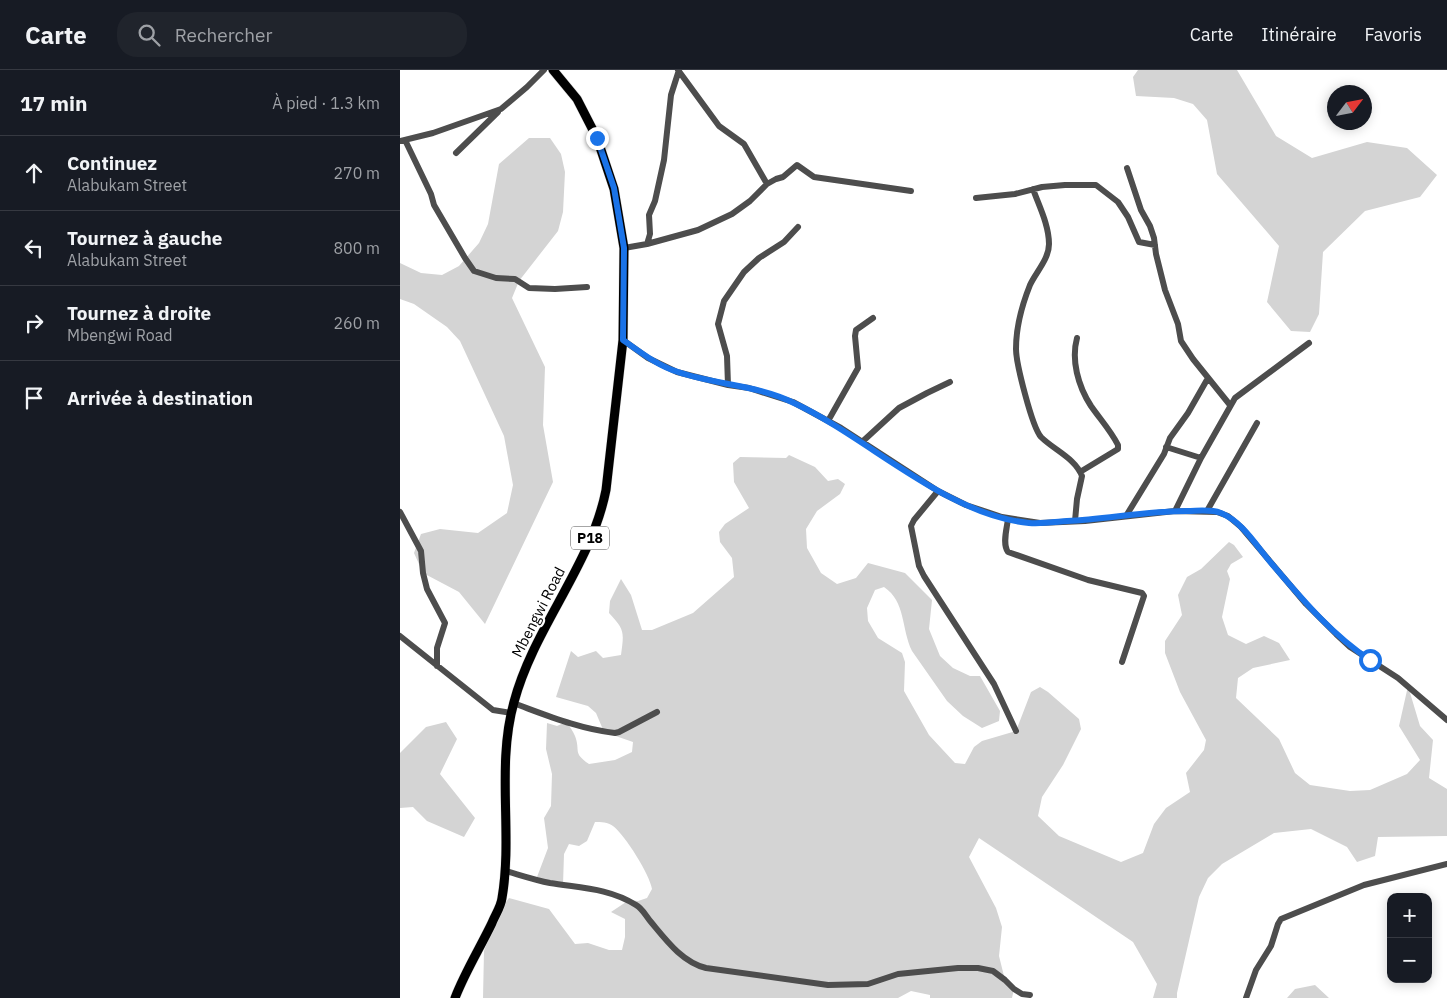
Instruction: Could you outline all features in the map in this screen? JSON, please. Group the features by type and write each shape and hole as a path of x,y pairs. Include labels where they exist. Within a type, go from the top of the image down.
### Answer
{"main road":[{"name":"Mbengwi Road","path":"455,998 502,902 506,870 504,795 508,731 513,703 525,667 571,578 602,511 623,340 624,248 614,188 597,138 577,99 553,70"}],"street":[{"path":"456,153 544,70"},
{"path":"647,244 650,234 649,215 655,201 664,160 671,96 679,70"},
{"path":"679,70 719,126 744,144 767,184"},
{"path":"501,109 433,133 402,140 431,194 434,205 474,271 496,278 515,279 529,288 587,287"},
{"path":"624,248 647,244 698,230 724,218 745,204 767,184 783,177 797,165 814,177 911,191"},
{"path":"1127,168 1141,210 1150,226 1165,290 1178,324 1181,341 1192,359 1230,405"},
{"path":"976,198 1015,194 1033,189 1065,185 1096,185 1118,202 1128,217 1139,242 1155,245"},
{"path":"1033,189 1048,231 1049,246 1045,259 1031,284 1021,310 1016,350 1026,398 1038,433 1068,459 1082,476 1075,521"},
{"path":"728,385 727,356 718,324 724,301 744,272 759,258 778,246 798,227"},
{"path":"828,421 858,368 856,330 873,318"},
{"path":"1077,338 1074,350 1080,383 1090,404 1118,445 1118,449 1080,472"},
{"path":"623,340 648,358 677,372 728,385 749,388 793,402 828,421 938,491 966,505 1008,519 1040,523 1175,511 1218,512 1228,516 1241,528 1306,604 1336,634 1350,647 1398,678 1447,720"},
{"path":"1175,511 1230,405 1244,390 1309,343"},
{"path":"1126,516 1164,454 1170,438 1188,413 1208,378"},
{"path":"862,442 899,408 950,382"},
{"path":"1207,511 1257,422"},
{"path":"1166,447 1201,458"},
{"path":"938,491 911,526 919,566 994,684 1016,731"},
{"path":"400,512 421,551 427,589 445,623 437,648 437,666"},
{"path":"1008,519 1006,544 1008,552 1088,580 1142,593 1144,596 1122,662"},
{"path":"400,636 493,710 511,714"},
{"path":"513,703 543,715 615,733 657,712"},
{"path":"1246,998 1256,970 1270,946 1278,924 1282,919 1364,885 1447,864"},
{"path":"506,870 537,880 600,890 628,900 639,906 668,944 686,959 706,968 828,984 868,984 898,974 978,968 993,971 1014,989 1022,994 1030,995"}],"shaded area":[{"path":"1138,70 1237,70 1276,136 1312,158 1367,142 1407,148 1437,175 1420,197 1365,211 1323,252 1319,314 1310,332 1291,331 1267,302 1279,246 1217,174 1207,120 1193,104 1174,98 1136,96 1133,77"},
{"path":"529,138 550,138 561,154 565,172 563,212 558,231 519,281 512,298 545,367 543,425 553,482 485,624 459,592 423,573 414,553 421,534 440,529 478,533 507,513 513,485 504,436 460,341 447,327 414,304 400,299 400,263 421,273 442,275 459,266 479,243 488,224 499,164"},
{"path":"789,455 815,467 828,481 838,479 845,484 840,494 817,511 806,529 807,548 821,573 837,584 856,578 868,563 905,573 932,600 929,629 940,656 953,668 970,676 980,676 1000,711 999,721 982,728 963,716 947,701 912,651 896,600 884,587 875,590 867,608 868,621 878,638 902,653 905,662 904,691 929,735 955,763 965,764 974,747 982,741 1016,731 1031,692 1040,687 1079,719 1081,729 1063,765 1042,797 1038,816 1059,836 1121,862 1143,853 1154,824 1166,808 1190,792 1186,773 1204,750 1206,740 1180,692 1165,653 1165,641 1182,615 1178,595 1187,577 1201,569 1229,542 1234,545 1243,557 1231,564 1227,571 1230,579 1222,617 1228,635 1246,644 1264,636 1279,643 1290,660 1253,668 1238,678 1236,698 1279,739 1295,773 1310,785 1350,791 1370,790 1407,774 1420,760 1399,726 1408,686 1420,726 1433,740 1429,778 1447,789 1447,836 1378,837 1375,856 1357,862 1347,847 1311,829 1274,833 1222,864 1208,878 1199,897 1177,998 1153,998 1157,984 1133,942 979,838 969,857 996,908 1002,927 999,956 1005,980 1014,989 1012,998 930,998 930,995 911,991 898,998 483,998 484,951 497,914 509,898 549,909 575,944 588,943 609,950 622,950 625,937 625,919 611,912 629,900 638,901 647,898 652,889 647,875 636,856 613,826 607,823 595,822 587,841 579,846 569,844 564,854 563,885 537,877 548,848 544,818 551,806 552,774 546,749 547,723 557,726 566,722 577,741 580,757 589,764 615,760 632,752 633,742 604,732 596,713 588,706 556,697 571,651 578,657 596,651 603,658 621,655 623,636 621,628 609,613 610,601 621,579 631,595 642,630 652,630 693,613 734,577 732,558 720,542 719,532 725,524 749,508 734,482 733,463 740,457 786,458"},
{"path":"446,722 457,739 440,774 475,818 464,837 427,821 413,807 400,808 400,753 426,727"},
{"path":"1315,985 1329,998 1287,998 1295,989"}],"route":[{"path":"597,138 614,188 624,248 623,340 648,358 677,372 728,385 749,388 793,402 841,428 938,491 966,505 1002,518 1040,523 1175,511 1218,512 1228,516 1241,528 1306,604 1350,647 1370,660"}]}
